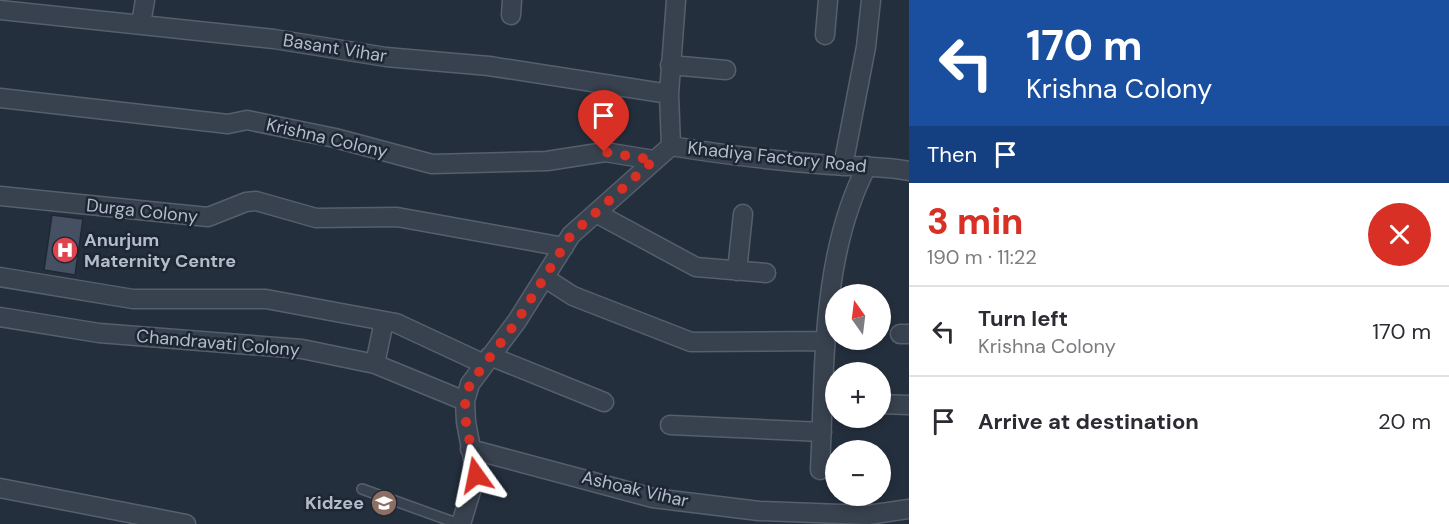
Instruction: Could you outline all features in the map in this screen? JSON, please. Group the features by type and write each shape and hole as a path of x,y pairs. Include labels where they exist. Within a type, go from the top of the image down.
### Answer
{"street":[{"path":"141,24 145,0"},
{"path":"672,146 669,94 676,0"},
{"path":"825,35 828,0"},
{"path":"843,166 866,47 872,0"},
{"name":"Basant Vihar","path":"0,10 274,39 386,57 489,66 669,94"},
{"path":"670,65 726,70"},
{"name":"Krishna Colony","path":"0,98 228,124 247,120 336,138 432,164 548,161 604,152 654,160"},
{"name":"Khadiya Factory Road","path":"465,400 470,384 517,321 571,235 672,146 769,160 909,171"},
{"path":"834,284 841,239 856,187 867,166"},
{"name":"Durga Colony","path":"0,196 208,217 246,202 256,201 316,218 397,217 564,246"},
{"path":"596,213 696,267 766,273"},
{"path":"737,271 743,214"},
{"path":"0,277 133,299 266,299 396,323 487,360 604,402"},
{"path":"545,278 573,296 691,342 825,341"},
{"name":"Chandravati Colony","path":"0,317 99,333 240,342 302,349 375,364 465,400"},
{"path":"375,364 384,321"},
{"path":"460,524 476,475 470,449 465,400"},
{"path":"891,404 909,405"},
{"path":"820,470 822,432 825,421"},
{"path":"670,425 822,432"},
{"name":"Ashoak Vihar","path":"470,449 653,498 759,512 868,515 909,509"},
{"path":"0,488 186,524"}],"lane":[{"path":"362,489 460,524"}],"building":[{"path":"52,215 83,219 75,275 44,270"}],"place":[{"name":"Anurjum Maternity Centre","path":"65,250"},
{"name":"Kidzee","path":"384,503"}],"route":[{"path":"476,475 466,422 465,400 470,384 517,321 571,235 654,160 604,152"}]}
